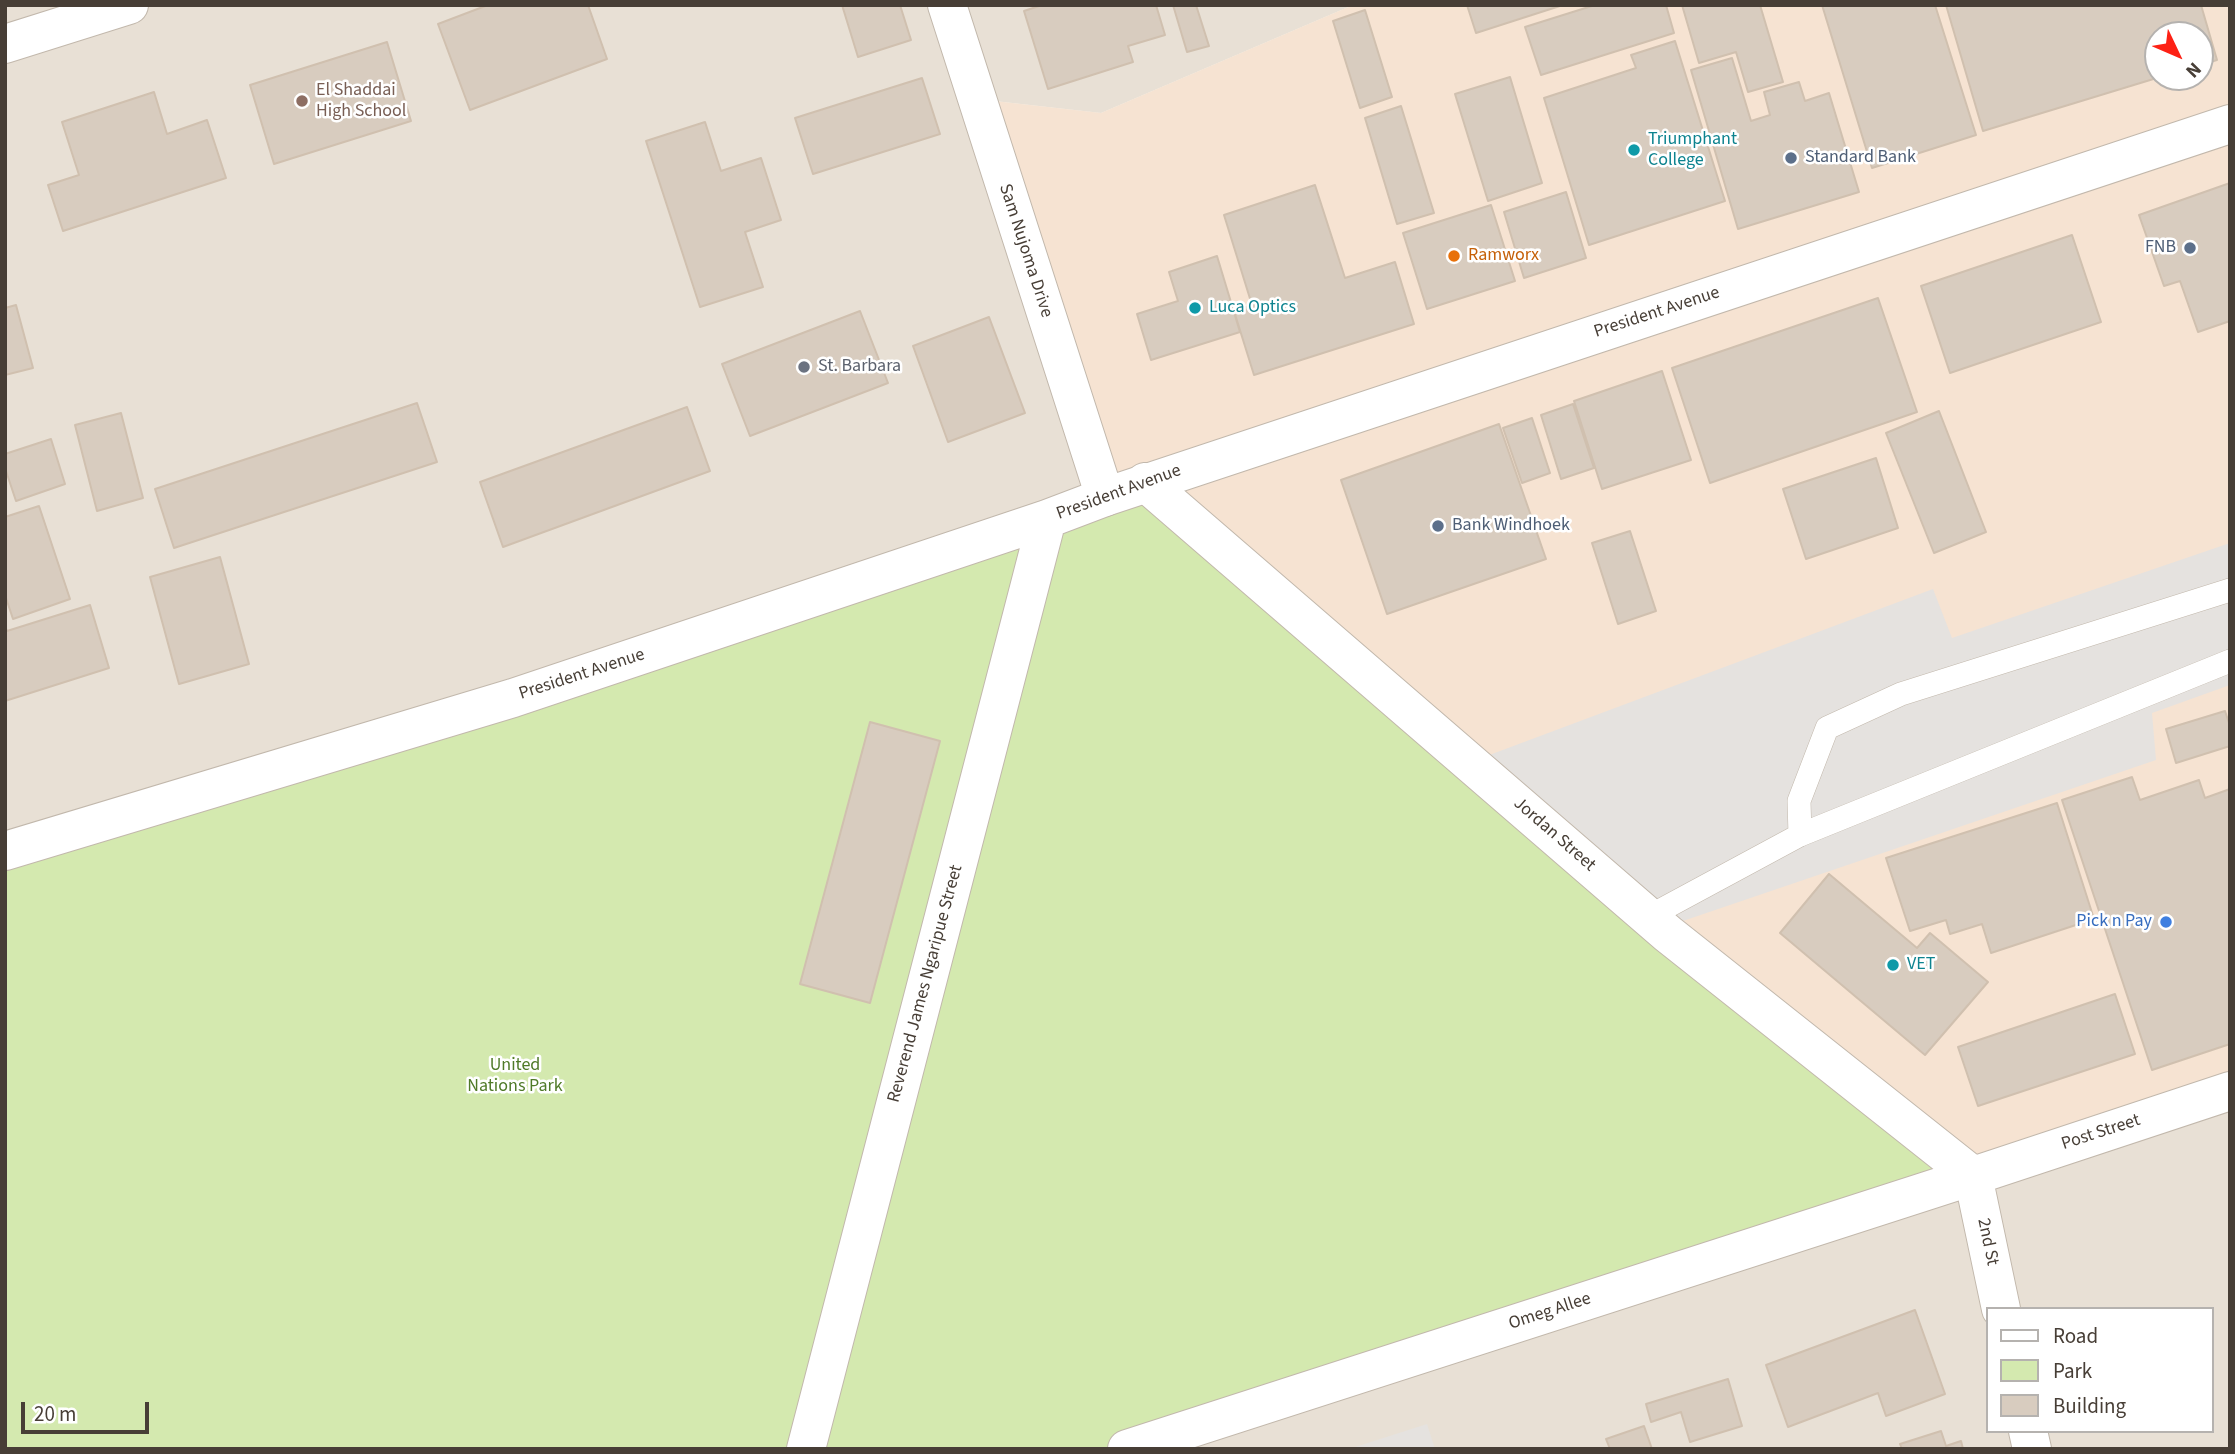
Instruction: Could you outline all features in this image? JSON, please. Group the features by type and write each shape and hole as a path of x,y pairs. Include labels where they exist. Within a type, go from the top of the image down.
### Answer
{"street":[{"path":"5,44 129,5"},
{"name":"Sam Nujoma Drive","path":"947,5 1105,497"},
{"name":"President Avenue","path":"5,852 513,698 1047,519 1145,482 2230,124"},
{"name":"Jordan Street","path":"1145,482 1668,934 1973,1176"},
{"name":"Reverend James Ngaripue Street","path":"806,1449 1047,519"},
{"name":"Post Street","path":"1973,1176 2230,1091"},
{"name":"2nd St","path":"1973,1176 2001,1307"},
{"name":"Omeg Allee","path":"1127,1449 1973,1176"}],"lane":[{"path":"1800,835 1799,801 1827,728 1900,694 2230,590"},
{"path":"1648,917 1800,835 2230,661"}],"shaded area":[{"path":"5,5 1353,5 1101,113 977,99 1105,497 5,850"},
{"path":"1353,5 2230,5 2230,1091 1973,1176 1105,497 976,99 1101,113"},
{"path":"2230,543 2230,685 2152,713 2156,760 1677,923 1476,760 1933,589 1952,638"},
{"path":"2230,1091 2230,1449 1127,1449"},
{"path":"1427,1424 1435,1449 1349,1449"}],"green space":[{"name":"United Nations Park","path":"1145,482 1973,1176 1127,1449 5,1449 5,850"}],"building":[{"path":"488,5 588,5 607,59 470,110 438,24"},
{"path":"842,5 900,5 911,40 858,57"},
{"path":"1042,5 1156,5 1165,35 1128,46 1133,62 1048,89 1024,11"},
{"path":"1173,5 1196,5 1209,46 1187,52"},
{"path":"1467,5 1563,5 1476,33"},
{"path":"1595,5 1666,5 1674,33 1541,75 1525,27"},
{"path":"1682,5 1760,5 1783,82 1748,92 1736,52 1699,63"},
{"path":"1822,5 1935,5 1976,135 1872,168"},
{"path":"1946,5 2201,5 2206,21 2144,21 2144,82 1983,131"},
{"path":"1365,10 1392,97 1360,108 1333,21"},
{"name":"Triumphant College","path":"1675,41 1725,201 1589,245 1544,98 1636,68 1631,55"},
{"path":"387,42 411,121 274,164 250,85"},
{"path":"1732,58 1751,121 1770,115 1764,92 1799,82 1805,101 1829,93 1859,192 1738,229 1691,70"},
{"path":"1510,77 1542,183 1488,201 1455,94"},
{"path":"922,78 940,134 813,174 795,118"},
{"path":"154,92 167,134 207,120 226,178 63,231 48,185 79,175 62,122"},
{"path":"1401,106 1434,213 1397,224 1365,118"},
{"path":"705,122 721,171 761,158 781,220 745,232 763,287 700,307 646,141"},
{"name":"FNB","path":"2230,183 2230,321 2198,332 2180,281 2164,286 2139,215"},
{"path":"1315,185 1345,278 1395,262 1414,324 1254,375 1234,311 1252,305 1224,215"},
{"path":"1566,192 1586,258 1524,278 1504,212"},
{"path":"1491,205 1515,281 1427,309 1403,233"},
{"path":"2072,235 2101,322 1950,373 1921,286"},
{"name":"Luca Optics","path":"1217,256 1240,332 1151,360 1137,314 1178,301 1169,272"},
{"path":"1878,298 1917,412 1710,483 1672,368"},
{"path":"16,305 33,368 5,375 5,308"},
{"path":"860,311 888,383 750,436 722,364"},
{"path":"989,317 1025,413 948,442 913,346"},
{"path":"1662,371 1691,460 1602,489 1574,401"},
{"path":"417,403 437,462 174,548 155,489"},
{"path":"1573,404 1594,468 1561,479 1541,415"},
{"path":"687,407 710,471 503,547 480,482"},
{"path":"1939,411 1986,532 1934,553 1886,433"},
{"path":"121,413 143,498 97,511 75,425"},
{"path":"1532,418 1550,473 1522,483 1503,428"},
{"name":"Bank Windhoek","path":"1499,424 1546,559 1387,614 1341,480"},
{"path":"51,439 65,484 16,501 5,468 5,454"},
{"path":"1876,458 1898,528 1806,559 1783,489"},
{"path":"39,506 70,599 13,619 5,595 5,517"},
{"path":"1630,531 1656,611 1618,624 1592,543"},
{"path":"220,557 249,664 179,684 150,577"},
{"path":"90,605 109,668 5,701 5,626 7,631"},
{"path":"2225,711 2230,726 2230,746 2176,763 2166,729"},
{"path":"870,722 940,741 870,1003 800,984"},
{"name":"Pick n Pay","path":"2132,777 2140,800 2199,780 2205,798 2230,789 2230,1044 2152,1070 2062,800"},
{"path":"2057,803 2094,919 1991,953 1982,924 1950,934 1946,920 1910,931 1886,858"},
{"name":"VET","path":"1829,874 1917,948 1930,933 1988,982 1925,1055 1780,933"},
{"path":"2115,994 2135,1054 1978,1106 1958,1047"},
{"path":"1915,1310 1945,1394 1886,1416 1878,1393 1788,1427 1766,1365"},
{"path":"1728,1379 1742,1426 1690,1442 1681,1412 1651,1422 1646,1404"},
{"path":"1644,1426 1652,1449 1610,1449 1606,1439"},
{"path":"1941,1431 1946,1446 1961,1441 1963,1449 1902,1449 1900,1444"}],"place":[{"name":"El Shaddai High School","path":"302,101"},
{"name":"Triumphant College","path":"1634,150"},
{"name":"Standard Bank","path":"1791,158"},
{"name":"FNB","path":"2190,248"},
{"name":"Ramworx","path":"1454,256"},
{"name":"Luca Optics","path":"1195,308"},
{"name":"St. Barbara","path":"804,367"},
{"name":"Bank Windhoek","path":"1438,526"},
{"name":"Pick n Pay","path":"2166,922"},
{"name":"VET","path":"1893,965"}]}
